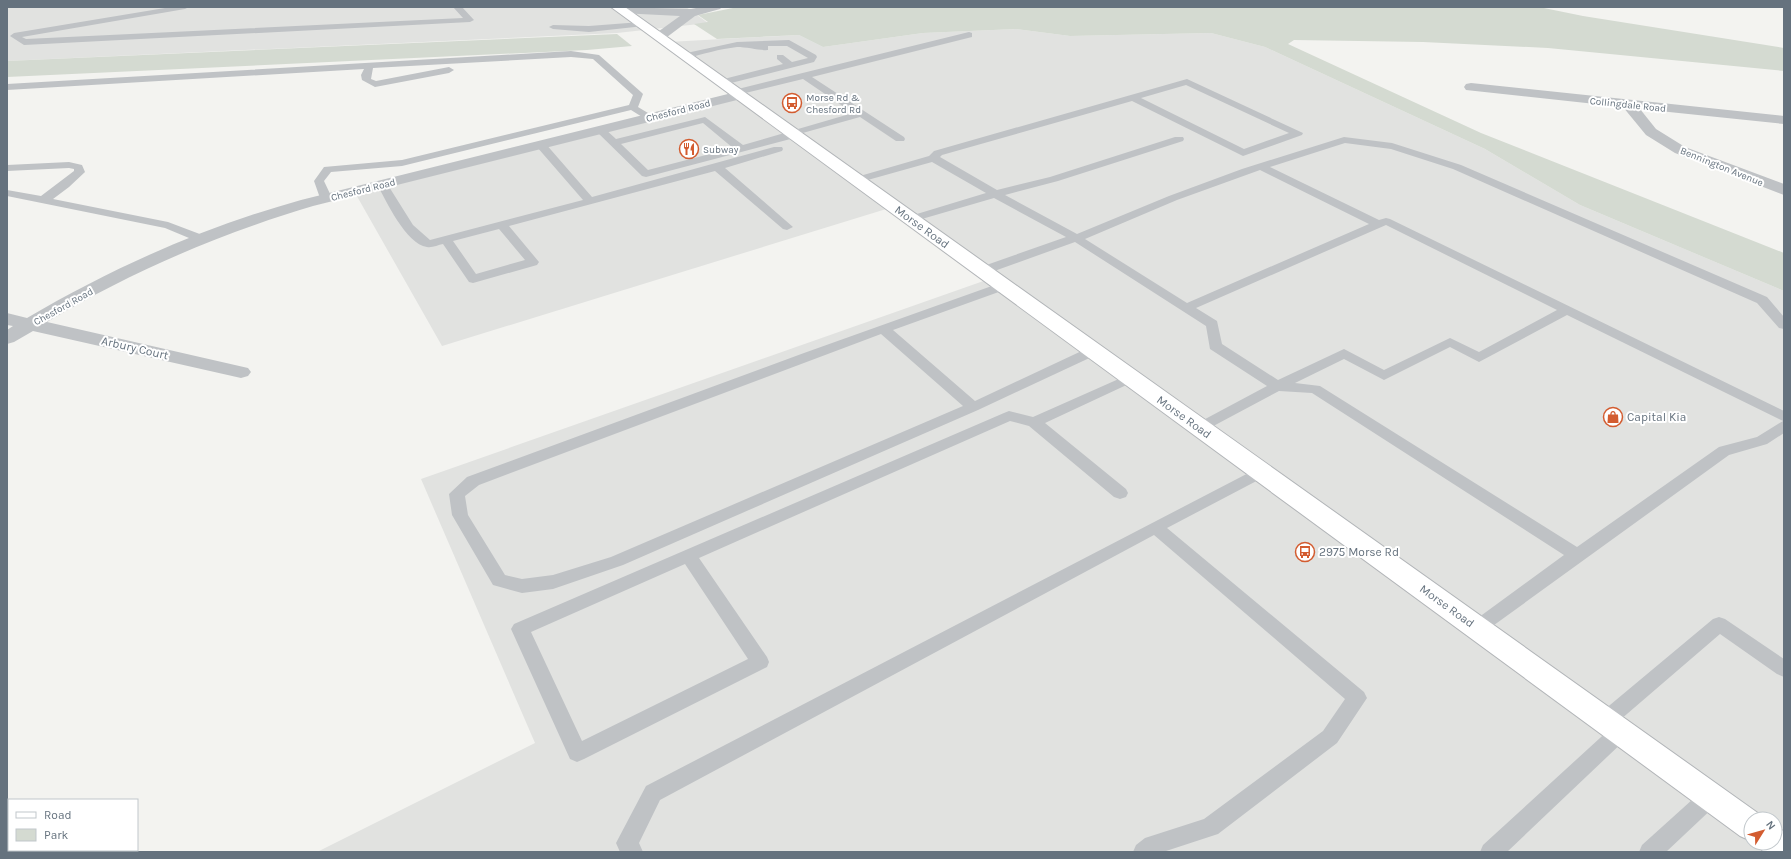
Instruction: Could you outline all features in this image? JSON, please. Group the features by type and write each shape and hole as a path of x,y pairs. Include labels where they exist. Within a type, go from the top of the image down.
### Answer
{"main road":[{"name":"Morse Road","path":"619,8 1743,820"}],"street":[{"path":"619,8 691,13 709,8"},
{"path":"659,37 691,13"},
{"name":"Collingdale Road","path":"1471,87 1784,120"},
{"name":"Chesford Road","path":"7,338 113,278 159,256 200,239 269,214 326,198 657,116 733,90"},
{"name":"Bennington Avenue","path":"1628,104 1651,132 1680,150 1784,190"},
{"name":"Arbury Court","path":"7,319 241,372"}],"lane":[{"path":"185,7 14,36 24,42 470,20 457,7"},
{"path":"553,27 589,29 641,24"},
{"path":"733,90 805,76 969,35"},
{"path":"685,56 727,47 789,43 813,56 811,60 790,65 733,90"},
{"path":"757,44 768,50"},
{"path":"7,87 508,59 549,54 572,54 596,57 638,94 633,107"},
{"path":"780,57 790,65"},
{"path":"369,67 366,75 367,80 376,84 508,59"},
{"path":"805,76 900,139"},
{"path":"857,180 933,158 938,153 1187,82 1298,133 1244,152 1134,98"},
{"path":"633,107 635,110 657,116 678,127"},
{"path":"326,198 319,181 328,169 402,164 633,107"},
{"path":"382,184 413,231 423,242 429,244 717,167 861,114"},
{"path":"613,143 704,120 741,149"},
{"path":"600,130 646,174 741,149 796,137"},
{"path":"911,219 995,194 1054,180 1179,139"},
{"path":"982,271 1076,238 1173,198 1260,166 1344,140 1392,146 1457,167 1762,300 1784,325"},
{"path":"541,145 590,201"},
{"path":"933,158 1076,238 1212,324 1215,346 1277,386 1315,389 1576,555"},
{"path":"7,168 69,165 78,167 80,172 73,179 45,199"},
{"path":"1260,166 1378,224"},
{"path":"717,167 787,227"},
{"path":"7,192 168,225 200,239"},
{"path":"1186,308 1386,221 1566,311 1784,417"},
{"path":"446,240 474,279 533,262 502,225"},
{"path":"1003,286 473,481 457,494 460,515 499,580 522,586 552,582 617,561 973,407 1093,351"},
{"path":"1199,428 1277,386 1344,353 1384,376 1450,342 1480,358 1566,311"},
{"path":"883,329 973,407"},
{"path":"1034,422 1130,378"},
{"path":"688,556 760,662 577,753 520,629 1009,416 1034,422 1120,493"},
{"path":"1477,628 1576,555 1724,451 1762,441 1784,426"},
{"path":"632,852 628,843 653,793 1260,472"},
{"path":"1144,852 1153,845 1210,827 1330,738 1357,698 1156,528"},
{"path":"1491,852 1613,726 1719,624 1784,669"},
{"path":"1650,852 1710,797"}],"shaded area":[{"path":"7,7 686,7 708,23 617,33 7,61"},
{"path":"1016,29 1070,36 1211,33 1265,47 1485,149 1580,205 1784,291 1784,852 317,852 535,743 421,479 992,278 896,206 442,346 354,191 740,94 668,42 799,35 823,47 923,33"}],"green space":[{"path":"738,7 1539,7 1583,16 1784,48 1784,71 1548,48 1423,42 1294,40 1288,44 1481,133 1784,253 1784,291 1580,205 1485,149 1265,47 1211,33 1070,36 1016,29 923,33 823,47 799,35 717,39 694,24 708,22 698,15"},
{"path":"617,34 632,46 587,50 7,77 7,61"}],"place":[{"name":"Morse Rd & Chesford Rd","path":"792,103"},
{"name":"Subway","path":"689,149"},
{"name":"Capital Kia","path":"1613,417"},
{"name":"2975 Morse Rd","path":"1305,552"}]}
